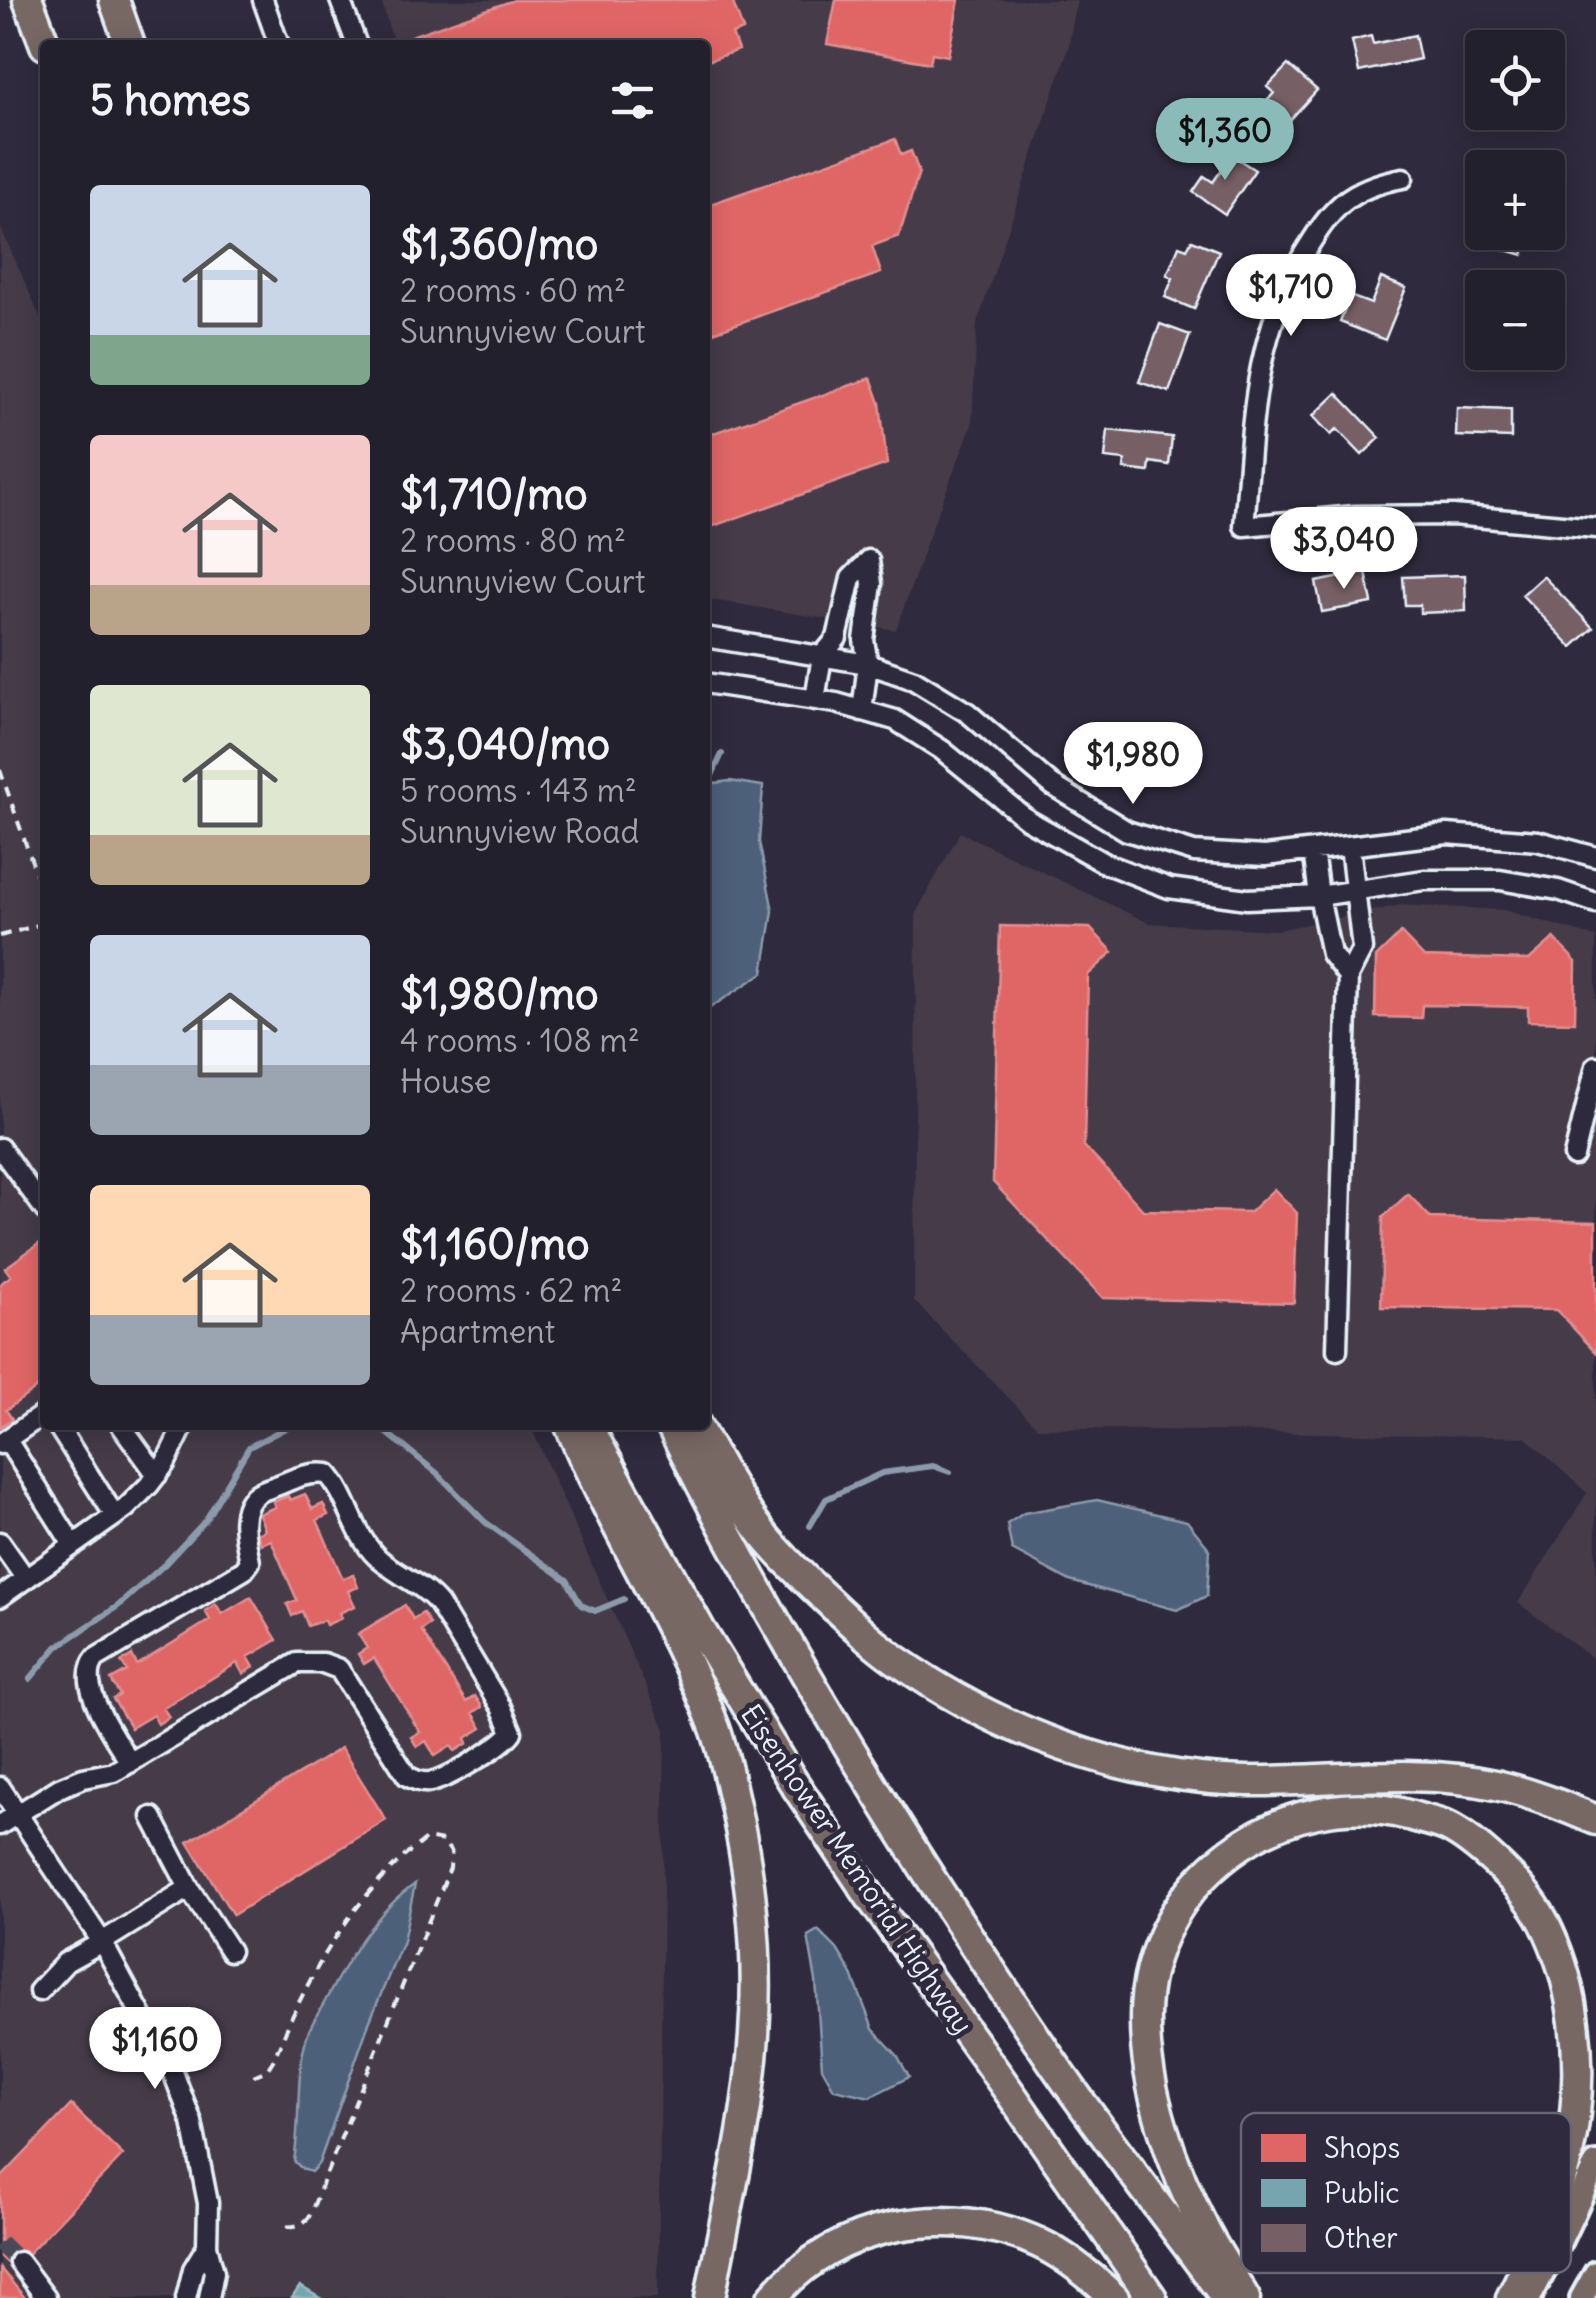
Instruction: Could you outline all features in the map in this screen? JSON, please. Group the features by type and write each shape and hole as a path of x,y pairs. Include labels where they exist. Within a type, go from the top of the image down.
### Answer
{"highway":[{"path":"28,0 43,40"},
{"path":"114,0 128,40"},
{"path":"571,1430 677,1640 716,1730 744,1848 753,1905 754,2038 746,2108 710,2298"},
{"name":"Eisenhower Memorial Highway","path":"589,1430 700,1629 792,1780 1152,2298"},
{"name":"Eisenhower Memorial Highway","path":"673,1430 758,1591 849,1749 1057,2069 1226,2298"},
{"path":"699,1430 763,1534 802,1577 893,1658 1007,1724 1069,1748 1186,1776 1244,1781 1413,1776 1456,1779 1546,1799 1596,1820"},
{"path":"1245,2298 1206,2233 1179,2172 1160,2118 1148,2063 1144,2016 1148,1977 1162,1935 1184,1897 1215,1862 1245,1840 1286,1821 1325,1810 1362,1808 1447,1826 1480,1847 1520,1886 1544,1921 1562,1966 1578,2064 1571,2136"},
{"path":"772,2298 811,2263 842,2245 878,2230 944,2221 1008,2231 1042,2244 1114,2298"},
{"path":"1511,2298 1523,2273"}],"main road":[{"path":"1571,2217 1596,2164"},
{"path":"1529,2298 1542,2273"},
{"path":"1582,2298 1596,2273"}],"street":[{"path":"264,0 277,40"},
{"path":"340,0 355,40"},
{"path":"1402,178 1378,182 1346,199 1324,221 1286,285 1269,330 1258,377 1244,526 1356,516 1454,515 1596,528"},
{"path":"815,700 822,656 837,638 851,578 869,560 872,584 864,640 868,664 862,711"},
{"path":"710,638 868,664 914,680 968,713 1052,785 1126,831 1194,852 1265,856 1447,834 1538,841 1596,857"},
{"path":"710,684 815,700 895,720 942,750 1028,820 1104,863 1169,888 1248,899 1319,896 1424,880 1500,880 1558,890 1596,904"},
{"path":"1338,1350 1348,976 1362,949 1350,846"},
{"path":"1313,850 1331,954 1348,976"},
{"path":"1574,1156 1596,1066"},
{"path":"0,1148 40,1200"},
{"path":"40,1416 3,1442 73,1545"},
{"path":"59,1430 115,1516"},
{"path":"125,1430 157,1475"},
{"path":"0,1597 126,1508 165,1464 182,1430"},
{"path":"0,1825 59,1788 114,1772 130,1763 297,1663 323,1663 339,1670 407,1776 418,1782 434,1782 451,1774 506,1741 512,1732 501,1706 440,1604 430,1592 377,1556 355,1525 337,1485 328,1474 315,1472 255,1495 244,1524 250,1562 244,1570 96,1658 90,1666 90,1692 130,1763"},
{"path":"0,1542 26,1579"},
{"path":"0,1787 102,1942 174,2074 192,2122 208,2202 207,2246 214,2272 210,2298"},
{"path":"152,1817 189,1888 230,1951"},
{"path":"39,1991 66,1962 189,1888"},
{"path":"186,2298 194,2269 207,2246"},
{"path":"19,2262 46,2298"}],"path":[{"path":"0,770 40,884"},
{"path":"0,936 40,924"},
{"path":"253,2076 267,2070 274,2059 306,1986 362,1902 408,1852 427,1838 443,1841 452,1852 450,1868 309,2217 297,2226 280,2226"}],"shaded area":[{"path":"381,0 1077,0 1068,49 977,324 972,425 896,630 710,600 710,40 393,40"},
{"path":"0,226 40,317 40,1430 532,1430 665,1729 658,2298 0,2298"},
{"path":"960,832 1149,923 1277,930 1401,905 1504,910 1596,937 1596,1661 1518,1603 1587,1493 1525,1437 1038,1428 914,1301 916,913"}],"water":[{"path":"730,781 763,786 759,842 773,911 763,973 710,1008 710,783"},
{"path":"1097,1500 1187,1521 1210,1550 1207,1596 1177,1610 1070,1581 1012,1550 1007,1524 1024,1513"},
{"path":"415,1884 403,1941 319,2163 311,2172 302,2169 294,2161 300,2069 309,2030 362,1939 386,1909"},
{"path":"818,1930 837,1949 851,1972 873,2029 897,2055 909,2077 870,2097 834,2089 822,2068 816,1981 808,1936"}],"building: Shops":[{"path":"514,0 732,0 743,30 732,34 738,50 710,60 710,40 412,40 411,36"},
{"path":"836,0 959,0 948,56 932,53 930,63 827,44"},
{"path":"895,139 901,155 911,151 919,172 899,236 872,246 881,273 710,333 710,204"},
{"path":"871,378 880,403 887,464 710,527 710,434"},
{"path":"1000,926 1090,928 1113,952 1088,975 1084,1146 1143,1210 1250,1212 1274,1189 1297,1213 1294,1303 1103,1298 993,1182"},
{"path":"1401,933 1424,957 1529,960 1554,938 1576,962 1575,1022 1528,1021 1528,1007 1422,1005 1421,1018 1375,1017 1376,957"},
{"path":"1408,1194 1431,1218 1596,1222 1596,1352 1556,1310 1381,1307 1383,1217"},
{"path":"40,1243 40,1386 6,1410 12,1419 0,1427 0,1284 11,1276 5,1268"},
{"path":"305,1494 312,1509 323,1504 328,1515 317,1520 343,1579 353,1574 358,1587 348,1591 355,1606 326,1625 324,1620 308,1626 302,1611 292,1616 287,1604 297,1600 271,1540 261,1544 257,1534 265,1530 259,1514 275,1507 273,1502"},
{"path":"251,1597 277,1640 248,1657 254,1667 243,1674 237,1663 163,1708 169,1717 158,1724 153,1715 131,1728 113,1699 120,1695 111,1680 127,1671 121,1662 132,1655 137,1665 210,1620 205,1611 216,1604 222,1614"},
{"path":"405,1605 413,1619 423,1613 430,1624 421,1630 466,1702 475,1696 482,1707 473,1713 482,1728 455,1751 451,1746 435,1756 426,1741 417,1747 411,1737 420,1732 374,1658 364,1664 358,1654 367,1648 358,1634"},
{"path":"341,1748 386,1820 233,1915 188,1842"},
{"path":"71,2105 123,2155 13,2269 0,2257 0,2179"},
{"path":"0,2268 11,2281 25,2298 0,2298"}],"building: Public":[{"path":"300,2286 320,2298 292,2298"}],"building: Other":[{"path":"1415,35 1420,59 1359,72 1352,41 1371,36 1373,44"},
{"path":"1288,65 1317,90 1279,132 1257,112 1274,93 1267,87"},
{"path":"1224,150 1255,170 1225,214 1193,192 1204,176 1213,182 1225,165 1217,160"},
{"path":"1192,240 1219,251 1194,309 1165,297 1173,278 1167,275 1179,246 1187,249"},
{"path":"1381,278 1406,288 1385,340 1340,322 1350,296 1371,304"},
{"path":"1160,324 1190,335 1169,392 1139,382"},
{"path":"1337,393 1380,438 1362,455 1337,429 1331,435 1313,416"},
{"path":"1457,408 1511,410 1511,438 1456,436"},
{"path":"1108,430 1172,437 1169,465 1150,462 1149,472 1124,469 1125,460 1105,458"},
{"path":"1366,572 1372,603 1322,612 1316,582"},
{"path":"1465,575 1466,611 1420,613 1420,605 1405,605 1403,577"},
{"path":"1543,576 1593,628 1572,647 1522,595"}],"waterway":[{"path":"710,780 722,754"},
{"path":"30,1679 57,1647 118,1606 165,1564 205,1521 249,1447 281,1430"},
{"path":"383,1430 437,1473 485,1522 567,1580 581,1605 595,1611 624,1599"},
{"path":"810,1526 826,1499 882,1473 933,1466 950,1472"}],"tunnel":[{"path":"0,2243 19,2262"}]}
